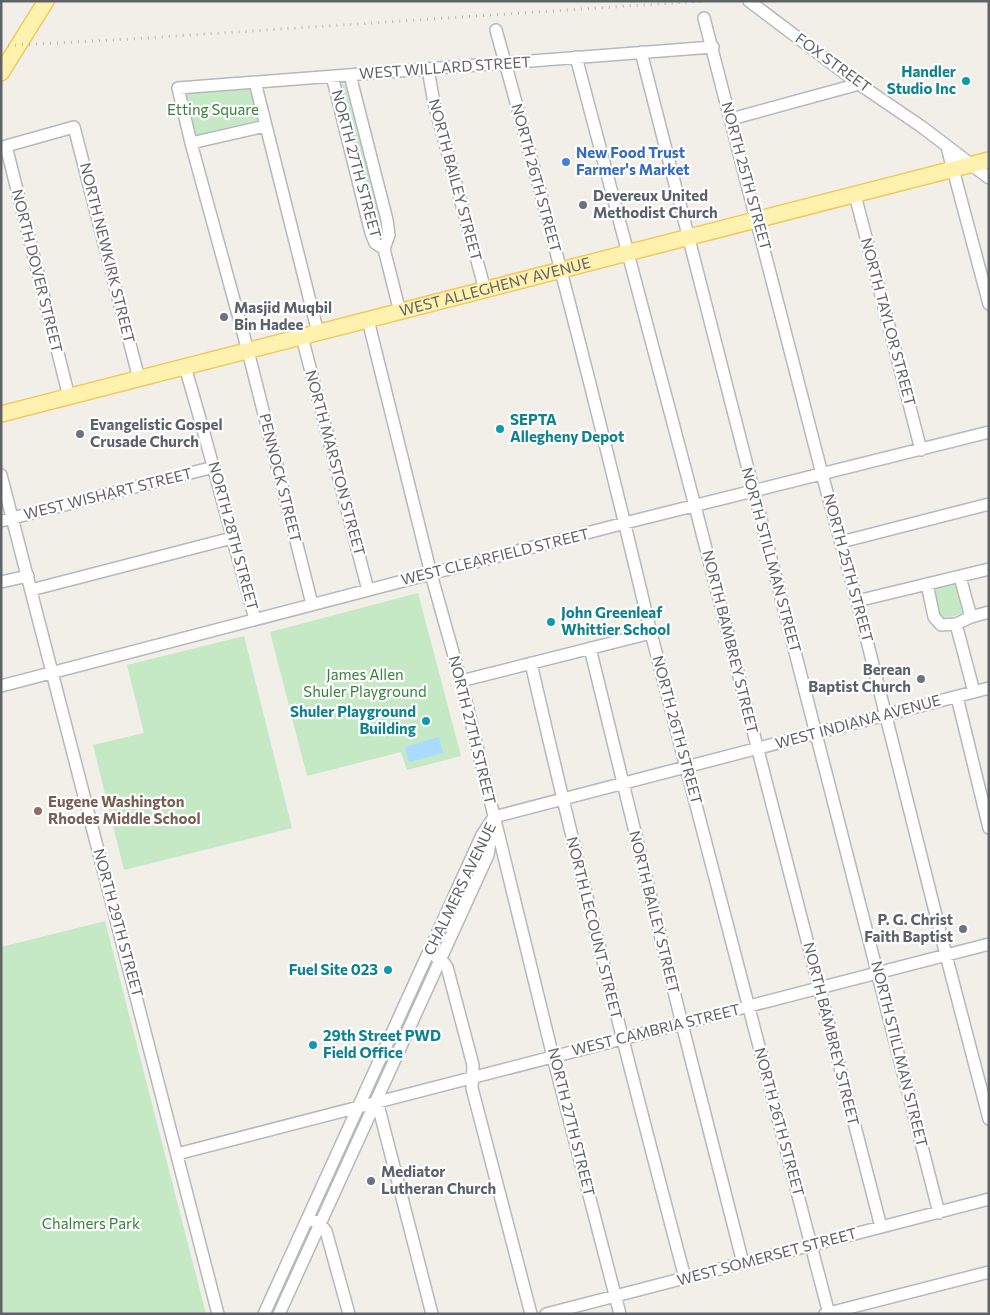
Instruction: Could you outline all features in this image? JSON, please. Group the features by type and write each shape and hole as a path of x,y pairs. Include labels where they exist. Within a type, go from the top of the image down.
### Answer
{"main road":[{"path":"1,73 46,1"},
{"name":"WEST ALLEGHENY AVENUE","path":"1,414 989,160"}],"street":[{"name":"FOX STREET","path":"749,1 859,84 989,178"},
{"name":"NORTH 25TH STREET","path":"704,18 758,220 822,474 857,601 989,1119"},
{"name":"NORTH 26TH STREET","path":"496,30 560,270 828,1313"},
{"name":"WEST WILLARD STREET","path":"191,143 178,88 713,47"},
{"name":"NORTH STILLMAN STREET","path":"641,52 939,1212"},
{"name":"NORTH BAMBREY STREET","path":"576,57 695,506 880,1227"},
{"name":"NORTH BAILEY STREET","path":"428,69 434,103 485,290"},
{"name":"NORTH 27TH STREET","path":"350,75 387,220 389,235 384,249 400,312"},
{"name":"NORTH 27TH STREET","path":"332,76 371,232 375,243 384,249"},
{"path":"254,82 318,333"},
{"path":"731,119 859,84"},
{"path":"248,351 191,143 265,126"},
{"name":"NORTH DOVER STREET","path":"69,397 6,146 74,127"},
{"name":"NORTH NEWKIRK STREET","path":"74,127 139,379"},
{"path":"947,147 989,304"},
{"name":"NORTH TAYLOR STREET","path":"854,195 921,450"},
{"name":"NORTH 27TH STREET","path":"368,320 620,1314"},
{"name":"NORTH MARSTON STREET","path":"302,337 368,590"},
{"name":"PENNOCK STREET","path":"248,351 312,604"},
{"name":"NORTH 28TH STREET","path":"185,367 255,619"},
{"name":"WEST CLEARFIELD STREET","path":"1,686 625,523 989,432"},
{"name":"WEST WISHART STREET","path":"7,520 214,467"},
{"name":"NORTH 29TH STREET","path":"1,475 7,520 28,576 218,1314"},
{"path":"841,542 989,504"},
{"path":"31,590 232,538"},
{"path":"857,601 989,569"},
{"path":"1,582 28,576"},
{"path":"960,576 971,617"},
{"path":"927,584 934,617 941,625 956,624 989,612"},
{"path":"956,624 974,692"},
{"path":"461,681 652,633"},
{"name":"NORTH BAILEY STREET","path":"590,648 682,1024 743,1262"},
{"name":"NORTH LECOUNT STREET","path":"531,663 562,799 622,1039 685,1278"},
{"name":"WEST INDIANA AVENUE","path":"494,816 989,688"},
{"path":"957,697 989,828"},
{"name":"CHALMERS AVENUE","path":"264,1314 482,835 494,816"},
{"name":"CHALMERS AVENUE","path":"279,1314 488,855 494,816"},
{"name":"WEST CAMBRIA STREET","path":"177,1154 989,944"},
{"path":"428,954 441,959 447,967 473,1066 472,1088 531,1314"},
{"path":"377,1101 432,1314"},
{"name":"WEST SOMERSET STREET","path":"546,1314 989,1199"},
{"path":"308,1218 320,1224 326,1231 349,1314"},
{"path":"828,1313 989,1272"}],"green space":[{"path":"339,83 345,85 384,231 382,239 375,233"},
{"name":"Etting Square","path":"250,86 259,120 195,135 184,92"},
{"path":"957,582 964,613 948,617 938,615 931,588"},
{"name":"James Allen Shuler Playground","path":"418,593 461,756 407,770 401,752 307,776 270,632"},
{"path":"244,636 292,828 124,870 93,745 144,733 127,665"},
{"name":"Chalmers Park","path":"105,921 206,1314 1,1314 1,947"}],"water":[{"path":"439,737 443,753 409,762 405,747"}],"railway":[{"path":"1,46 703,1"}],"place":[{"name":"Handler Studio Inc","path":"966,81"},
{"name":"New Food Trust Farmer's Market","path":"566,162"},
{"name":"Devereux United Methodist Church","path":"583,205"},
{"name":"Masjid Muqbil Bin Hadee","path":"224,317"},
{"name":"SEPTA Allegheny Depot","path":"500,429"},
{"name":"Evangelistic Gospel Crusade Church","path":"80,434"},
{"name":"John Greenleaf Whittier School","path":"551,622"},
{"name":"Berean Baptist Church","path":"921,679"},
{"name":"Shuler Playground Building","path":"426,721"},
{"name":"Eugene Washington Rhodes Middle School","path":"38,811"},
{"name":"P. G. Christ Faith Baptist","path":"963,929"},
{"name":"Fuel Site 023","path":"388,970"},
{"name":"29th Street PWD Field Office","path":"313,1045"},
{"name":"Mediator Lutheran Church","path":"371,1181"}]}
